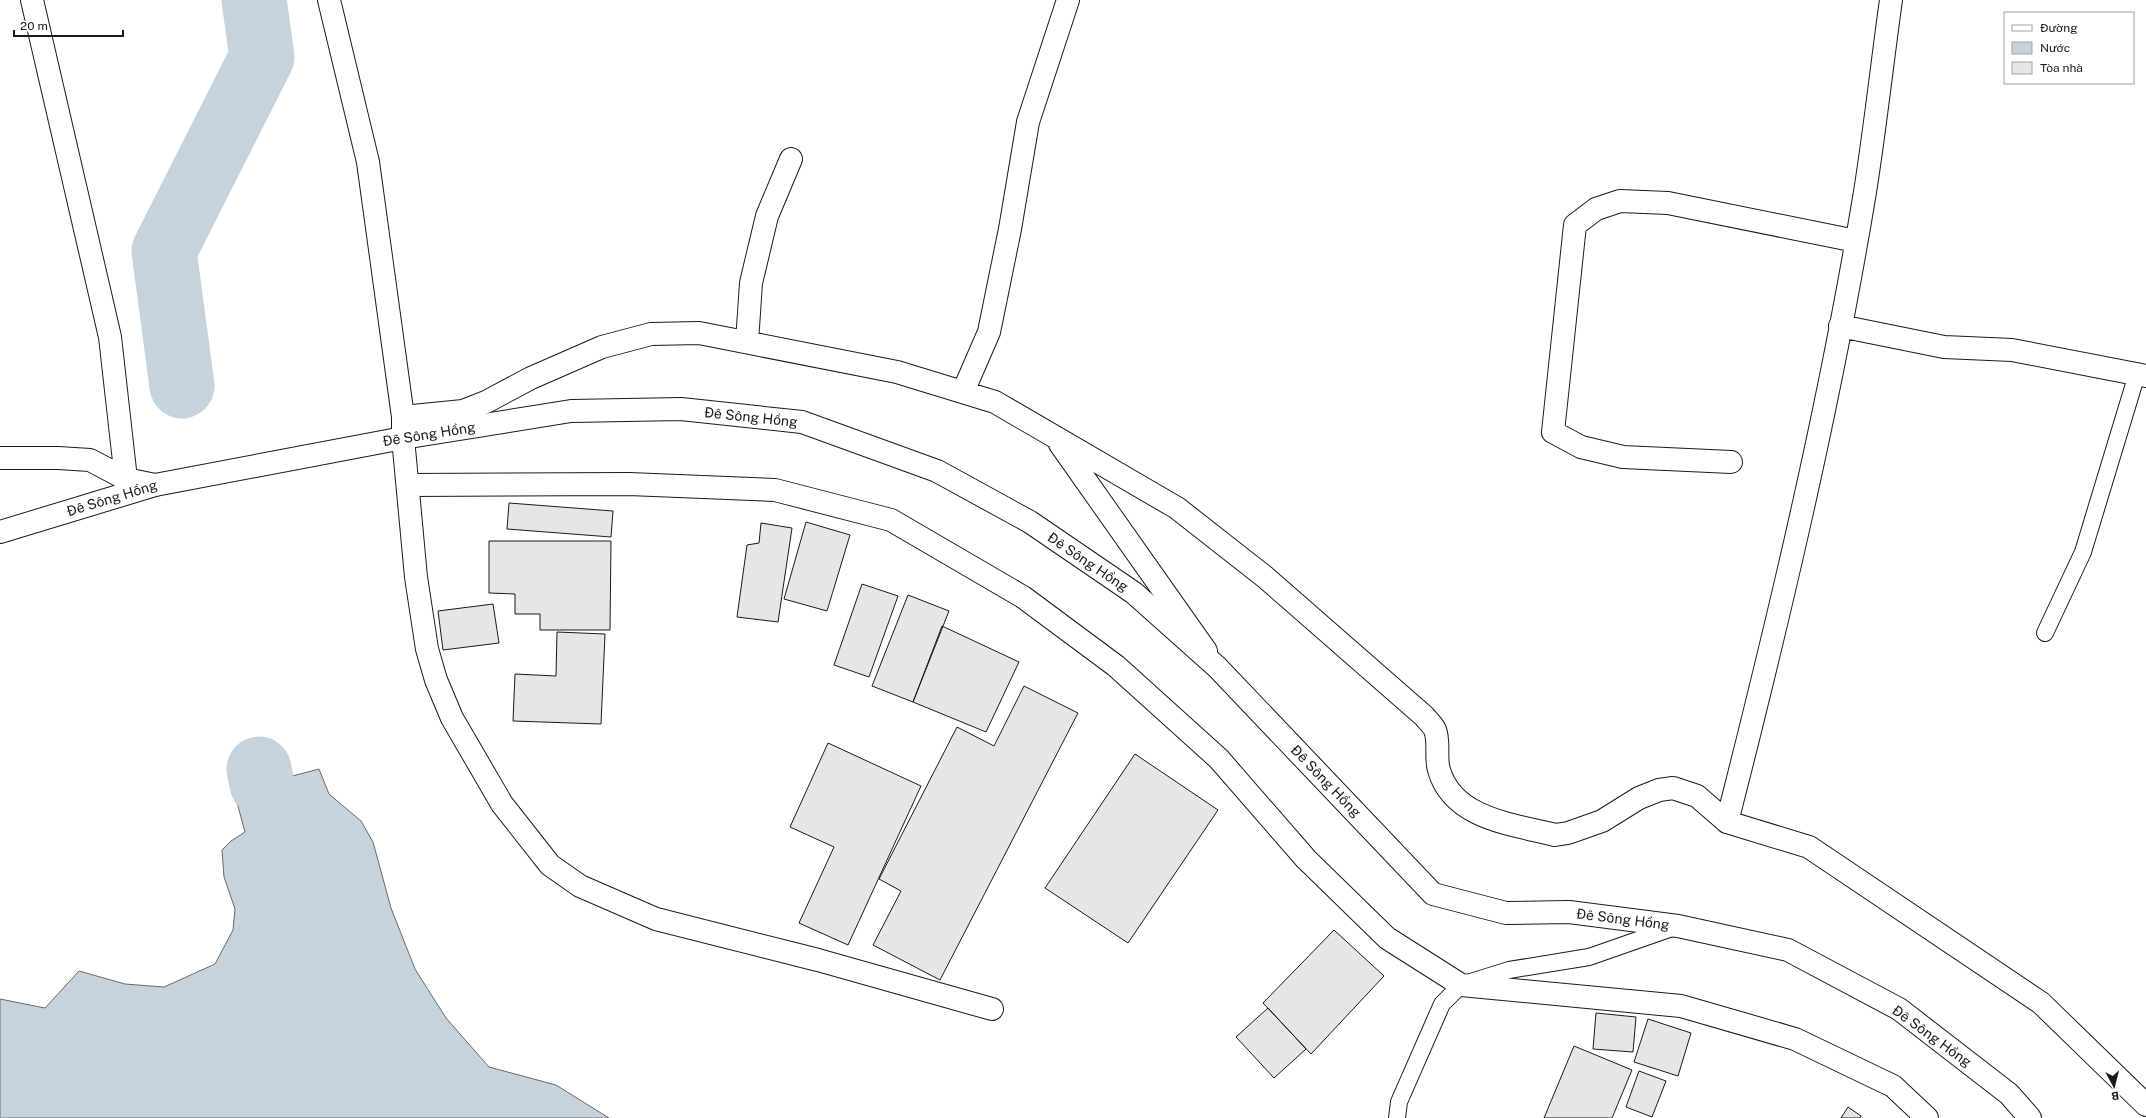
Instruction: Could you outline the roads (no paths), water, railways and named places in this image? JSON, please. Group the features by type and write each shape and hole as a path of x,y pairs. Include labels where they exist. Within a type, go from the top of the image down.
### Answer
{"street":[{"path":"32,0 110,337 126,479"},
{"path":"329,0 368,162 403,417 403,438 416,577 427,649 436,680 452,718 502,804 550,865 580,886 656,919 818,960 992,1009"},
{"path":"963,392 988,332 1010,230 1028,122 1068,0"},
{"path":"1726,822 1755,709 1824,408 1865,192 1891,0"},
{"path":"746,342 751,283 767,216 791,159"},
{"path":"1731,462 1623,457 1581,446 1553,432 1575,225 1596,209 1620,201 1668,203 1856,241"},
{"path":"1840,326 1944,346 2012,350 2142,375"},
{"path":"403,417 463,411 486,402 531,378 602,347 651,334 699,333 746,342 897,372 995,402 1178,508 1265,577 1402,695 1424,716 1435,730 1438,769 1447,790 1458,802 1472,811 1555,835 1568,833 1602,821 1639,798 1659,790 1673,788 1697,796 1726,822 1809,847 2041,1003 2146,1105"},
{"name":"Đê Sông Hồng","path":"0,532 155,485 403,438 571,411 681,409 802,422 937,471 1030,522 1134,593 1217,667 1433,894 1506,913 1568,912 1678,926 1788,950 1899,1009 2009,1094 2030,1118"},
{"path":"1056,438 1217,667"},
{"path":"0,458 58,458 90,460 126,479 155,485"},
{"path":"408,485 629,484 775,490 891,520 1023,597 1116,666 1219,759 1306,859 1387,938 1462,984 1681,1006 1795,1039 1893,1086 1927,1118"}],"lane":[{"path":"2045,633 2083,552 2142,375"},
{"path":"1397,1118 1399,1102 1442,1004 1462,984 1509,970 1589,957 1678,926"}],"water":[{"path":"319,769 329,794 361,821 373,842 391,908 415,969 446,1018 489,1067 556,1085 609,1118 0,1118 0,999 45,1008 79,971 125,984 164,987 215,964 233,930 235,909 224,877 222,850 231,841 245,832 233,788 262,784"}],"waterway":[{"path":"182,386 164,251 262,57 254,0"},
{"path":"259,769 262,784"}]}
